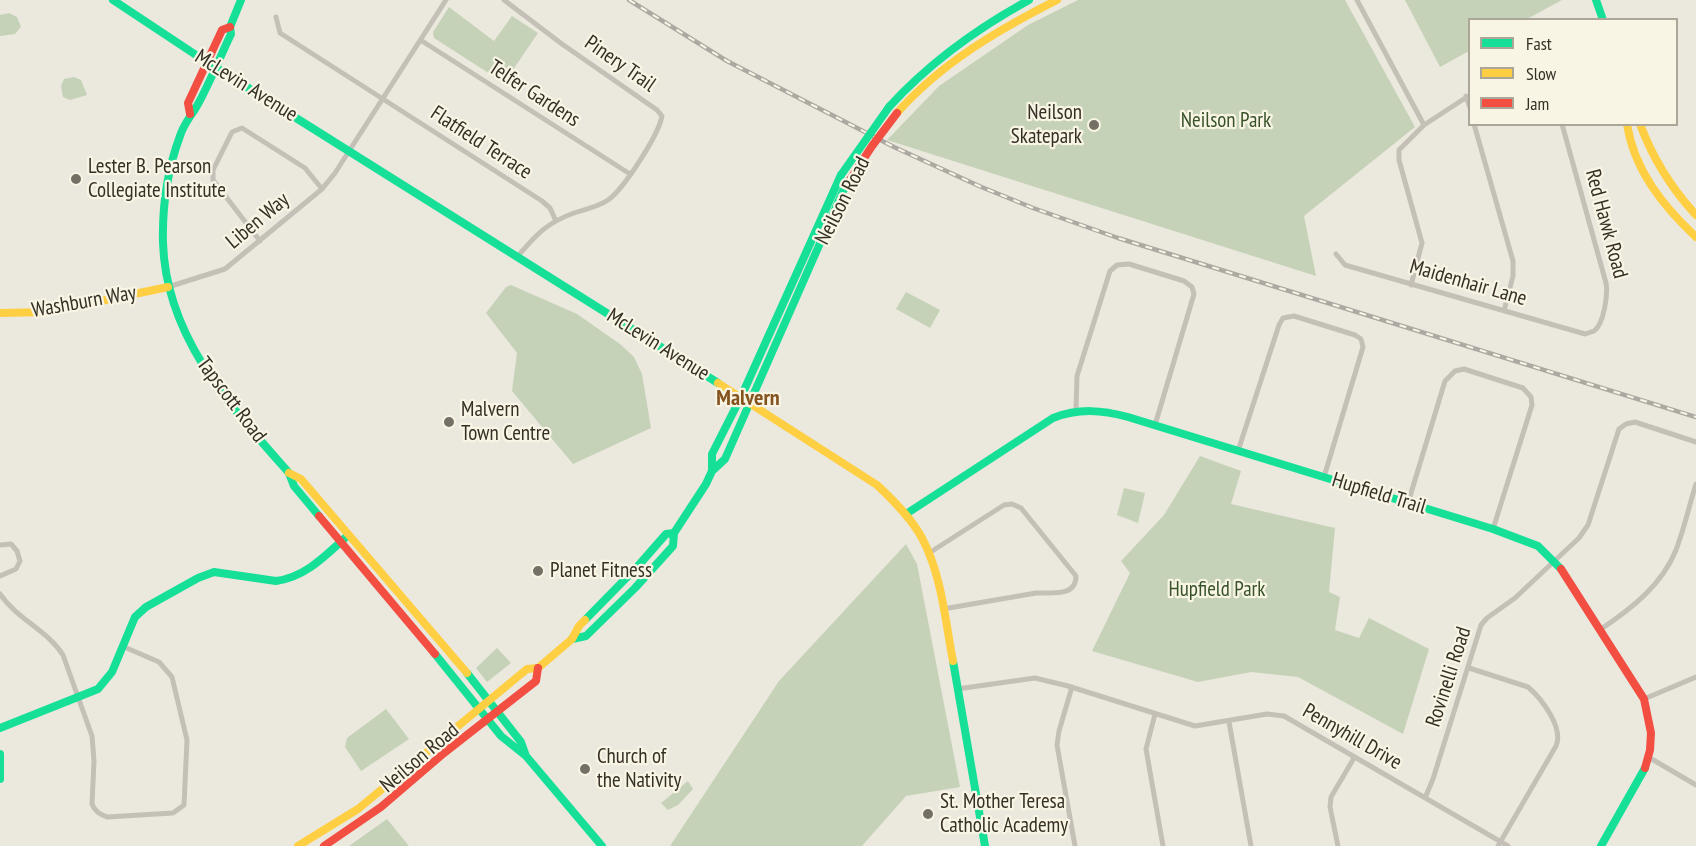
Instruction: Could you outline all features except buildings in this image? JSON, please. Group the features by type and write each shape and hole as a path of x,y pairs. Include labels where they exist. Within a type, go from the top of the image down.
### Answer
{"street":[{"name":"McLevin Avenue","path":"113,0 216,68 741,397 877,485 906,514 921,536 939,583 985,846"},
{"name":"Tapscott Road","path":"242,0 230,27 231,34 197,107 190,114 166,176 161,215 164,266 168,287 186,335 205,371 289,473 294,486 344,538 488,700 522,742 526,756"},
{"path":"348,150 422,41 446,0"},
{"name":"Pinery Trail","path":"504,0 562,44 657,110 662,116 660,127 630,174 608,201 556,221 536,234 517,257"},
{"name":"Neilson Road","path":"712,471 712,454 741,397 841,176 864,140 889,107 925,68 952,46 1029,0"},
{"name":"Neilson Road","path":"572,639 586,636 673,546 674,533 712,471 726,459 843,191 897,113 907,100 967,51 1041,4 1057,0"},
{"path":"1357,0 1424,125"},
{"path":"1596,0 1602,18"},
{"name":"Flatfield Terrace","path":"276,17 280,33 542,201 550,208 556,221"},
{"name":"Tapscott Road","path":"190,114 188,103 222,30 230,27"},
{"name":"Telfer Gardens","path":"422,41 630,174"},
{"path":"1411,285 1422,243 1399,160 1399,150 1424,125 1468,96"},
{"path":"1475,126 1513,261 1514,276 1504,311"},
{"name":"Red Hawk Road","path":"1563,126 1607,289 1599,325 1595,330"},
{"path":"1627,126 1634,153 1652,186 1696,237"},
{"path":"1641,126 1649,150 1665,180 1696,215"},
{"path":"260,241 213,180 213,170 232,132 242,128 305,168 322,189"},
{"name":"Liben Way","path":"168,287 225,269 322,189 335,173 348,150"},
{"name":"Maidenhair Lane","path":"1336,254 1345,265 1411,285 1585,334 1595,330"},
{"path":"1076,410 1077,376 1110,271 1117,265 1129,264 1184,281 1191,286 1194,294 1155,425"},
{"name":"Washburn Way","path":"0,313 48,312 168,287"},
{"path":"1238,451 1279,325 1287,316 1294,316 1355,335 1361,339 1363,347 1324,477"},
{"path":"1408,503 1445,381 1451,373 1464,369 1523,388 1527,391 1532,405 1493,529"},
{"name":"Hupfield Trail","path":"906,514 1053,418 1076,410 1087,409 1110,411 1493,529 1538,546 1555,560 1601,629 1644,699 1650,725 1650,758 1601,846"},
{"name":"Rovinelli Road","path":"1425,798 1469,668 1481,625 1515,598 1579,538 1588,525 1618,432 1623,425 1635,422 1696,442"},
{"path":"1601,629 1631,608 1665,570 1675,551 1696,484"},
{"path":"929,553 1004,505 1012,504 1021,508 1076,576 1074,585 1068,591 1049,594 1036,593 943,609"},
{"name":"Neilson Road","path":"298,846 358,809 527,669 538,668 572,639 579,626 666,534 674,533"},
{"name":"Tapscott Road","path":"344,538 488,719 514,750 526,756"},
{"path":"0,728 79,698 102,685 112,672 135,617 146,607 198,578 214,572 286,581 298,577 344,538"},
{"path":"0,545 11,544 17,551 20,561 16,569 0,576"},
{"path":"622,583 631,592"},
{"path":"0,594 12,609 56,644 63,655 92,736 94,761 92,804 98,814 107,817 173,813 184,805 187,747 186,730 172,678 159,662 122,646"},
{"name":"Neilson Road","path":"324,846 381,807 444,753 536,681 538,668"},
{"path":"1469,668 1528,687 1535,692 1557,726 1559,734 1556,746 1500,844"},
{"path":"1644,699 1696,677"},
{"name":"Pennyhill Drive","path":"957,689 1035,678 1072,687 1196,726 1267,714 1284,716 1500,844 1508,846"},
{"path":"1072,687 1057,744 1075,846"},
{"path":"1155,714 1146,749 1163,846"},
{"path":"1229,722 1251,846"},
{"path":"437,744 444,753"},
{"path":"0,754 0,779"},
{"path":"526,756 602,846"},
{"path":"1338,846 1330,807 1331,797 1354,758"},
{"path":"1650,758 1696,784"}],"green space":[{"name":"Neilson Park","path":"1078,0 1345,0 1415,127 1304,216 1316,276 887,140 939,86 1028,25"},
{"path":"1405,0 1562,0 1529,18 1468,18 1468,52 1440,67"},
{"path":"449,7 494,41 512,16 538,33 504,83 434,38 433,32"},
{"path":"9,13 17,17 21,27 15,34 0,36 0,15"},
{"path":"74,77 81,80 87,95 70,100 63,97 61,86 64,79"},
{"path":"511,285 577,314 620,344 634,357 642,374 651,428 573,464 512,391 517,353 486,313 506,287"},
{"path":"906,292 940,310 930,328 896,309"},
{"name":"Hupfield Park","path":"1200,456 1241,471 1231,504 1335,528 1329,592 1340,597 1335,630 1359,638 1369,618 1429,649 1403,734 1298,677 1251,672 1198,682 1092,651 1130,573 1121,561 1164,515"},
{"path":"1124,488 1145,493 1138,523 1117,515"},
{"path":"906,544 917,564 960,787 906,796 862,846 670,846 779,681"},
{"path":"497,648 511,663 487,682 476,668"},
{"path":"386,709 409,739 361,771 345,747 347,738"},
{"path":"688,781 693,789 678,805 668,810 661,803"},
{"path":"387,819 409,846 349,846"}],"railway":[{"path":"629,0 727,61 894,147 1033,208 1118,238 1696,417"}],"traffic: fast":[{"path":"113,0 199,57 718,383"},
{"path":"241,0 230,27 231,34 175,149 166,188 163,215 163,243 167,277 176,309 205,368 224,396 289,473 294,486 319,516"},
{"path":"889,107 921,75 954,48 1029,0"},
{"path":"1596,0 1602,18"},
{"path":"841,175 889,107"},
{"path":"572,639 586,636 635,588 673,546 674,533 712,471 712,454 741,397 841,175"},
{"path":"712,471 725,459 843,191 850,180"},
{"path":"906,514 1053,418 1081,411 1100,412 1128,417 1493,529 1538,546 1561,569"},
{"path":"585,620 666,534 674,533"},
{"path":"0,728 98,689 112,672 135,617 146,607 198,578 214,572 276,581 286,579 314,565 345,538"},
{"path":"435,654 501,736 526,756"},
{"path":"953,661 985,846"},
{"path":"467,673 521,742 526,756 602,846"},
{"path":"0,754 0,779"},
{"path":"1601,846 1645,768"}],"traffic: slow":[{"path":"897,113 932,78 951,63 1013,23 1057,0"},
{"path":"1627,126 1636,157 1643,172 1672,213 1696,237"},
{"path":"1641,126 1664,173 1696,215"},
{"path":"0,313 48,312 168,287"},
{"path":"718,383 877,485 907,517 922,538 934,567 953,661"},
{"path":"289,473 301,479 467,673"},
{"path":"298,846 358,809 527,669 538,668 572,639 585,620"}],"traffic: jam":[{"path":"190,114 188,103 222,30 230,27"},
{"path":"850,180 897,113"},
{"path":"319,516 435,654"},
{"path":"1561,569 1644,699 1651,733 1650,750 1645,768"},
{"path":"324,846 381,807 444,753 536,681 538,668"}],"place":[{"name":"Neilson Skatepark","path":"1094,125"},
{"name":"Lester B. Pearson Collegiate Institute","path":"76,179"},
{"name":"Malvern Town Centre","path":"449,422"},
{"name":"Planet Fitness","path":"538,571"},
{"name":"Church of the Nativity","path":"585,769"},
{"name":"St. Mother Teresa Catholic Academy","path":"928,814"}],"district":[{"name":"Malvern","path":"748,399"}]}
